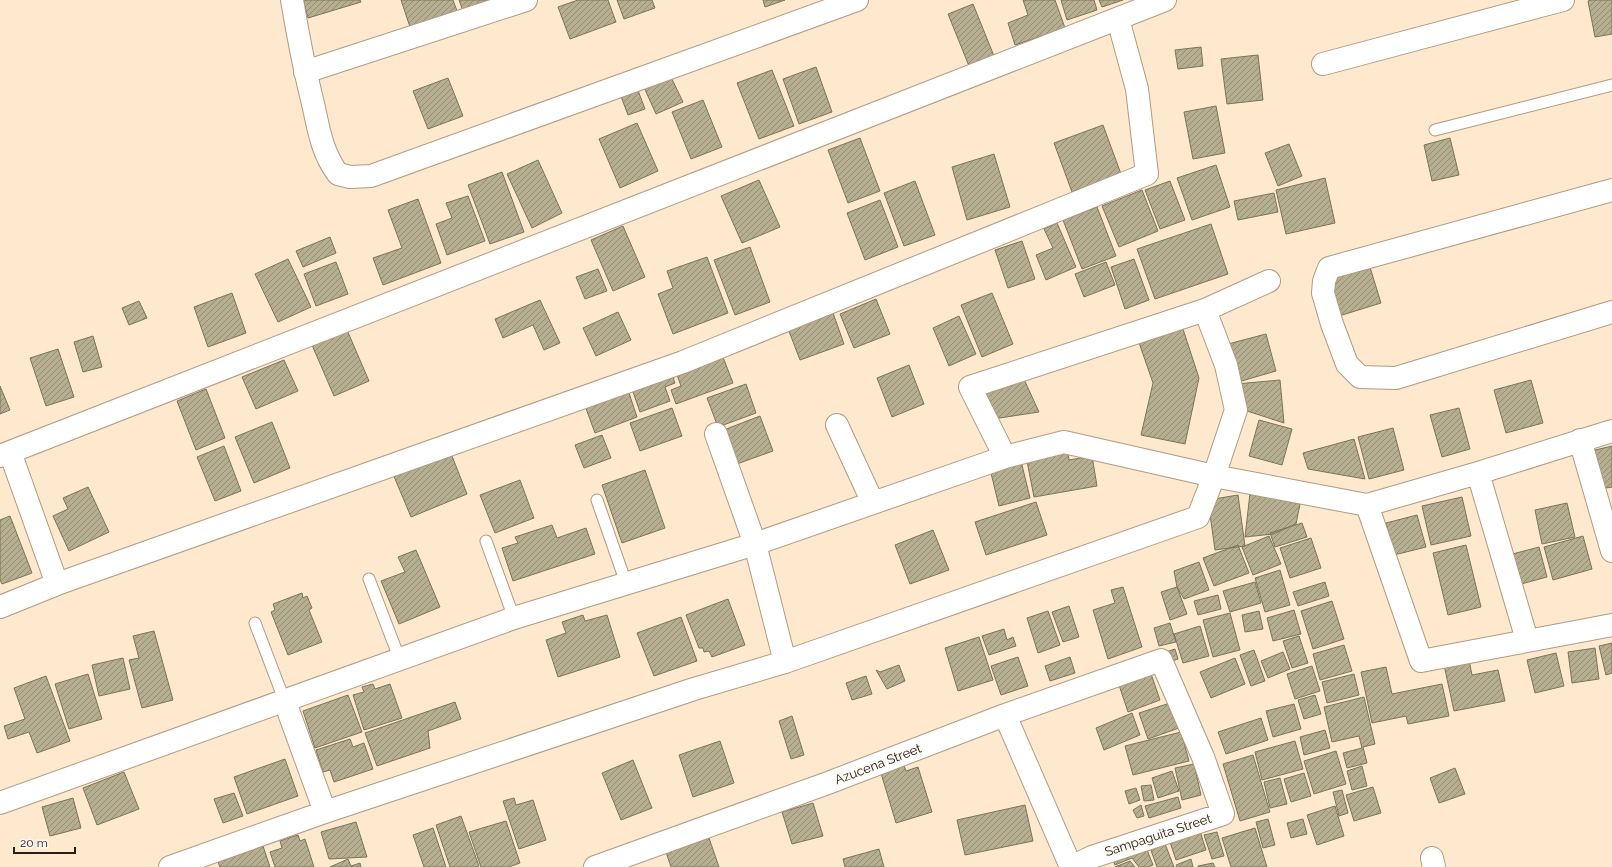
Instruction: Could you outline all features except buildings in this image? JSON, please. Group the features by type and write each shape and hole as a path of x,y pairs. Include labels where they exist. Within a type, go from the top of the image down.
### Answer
{"street":[{"path":"292,0 305,72 324,149 331,165 338,174 350,177 371,176 857,0"},
{"path":"305,72 526,0"},
{"path":"57,584 5,454 1165,0"},
{"path":"1323,64 1563,0"},
{"path":"0,607 57,584 683,362 1147,174 1137,89 1118,19"},
{"path":"1612,190 1329,268 1324,281 1324,293 1332,324 1346,364 1360,377 1396,378 1612,312"},
{"path":"1005,457 970,388 1205,310 1269,281"},
{"path":"170,867 325,812 694,689 785,662 1198,517 1214,476 1236,410 1226,365 1205,310"},
{"path":"837,425 873,503"},
{"path":"0,803 285,702 514,618 754,544 1005,457 1064,442 1214,476 1367,505 1478,473 1612,431"},
{"path":"716,434 754,544 785,662"},
{"path":"1580,440 1612,551"},
{"path":"1478,473 1528,640"},
{"path":"1367,505 1421,661 1612,625"},
{"name":"Azucena Street","path":"595,867 828,783 1005,715 1160,660 1204,757 1222,814"},
{"path":"285,702 325,812"},
{"path":"1005,715 1071,867"},
{"name":"Sampaguita Street","path":"1071,867 1092,857 1222,814"}],"lane":[{"path":"1435,130 1612,85"},
{"path":"597,500 626,583"},
{"path":"486,540 514,618"},
{"path":"369,579 400,660"},
{"path":"255,623 285,702"}]}
